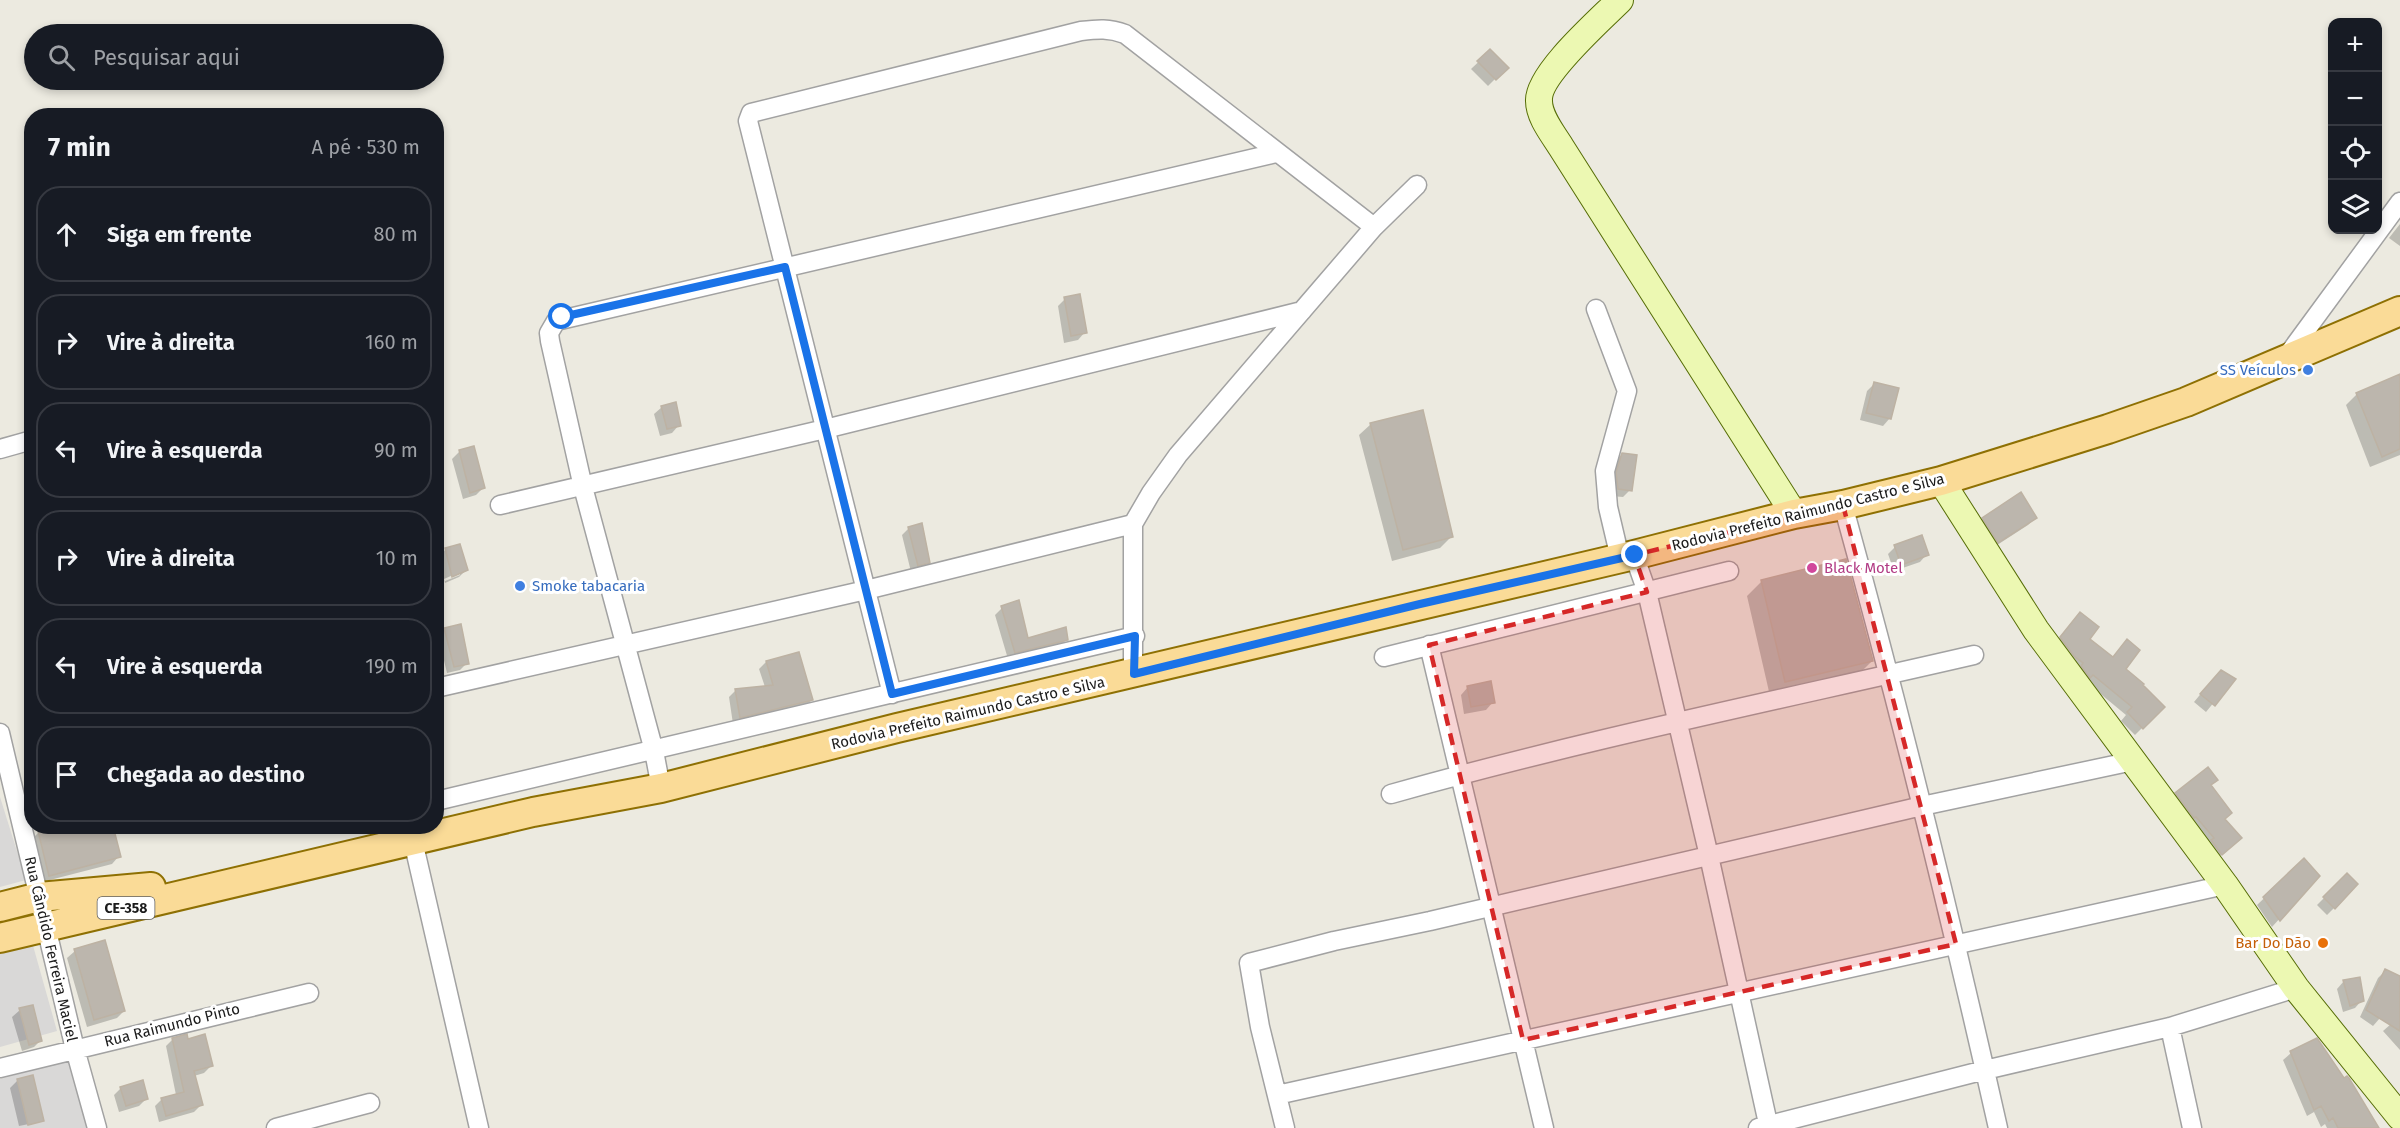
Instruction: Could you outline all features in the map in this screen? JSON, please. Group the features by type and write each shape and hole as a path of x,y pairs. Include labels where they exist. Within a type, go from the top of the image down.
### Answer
{"main road":[{"name":"Rodovia Prefeito Raimundo Castro e Silva","path":"444,834 533,812 661,788 897,728 1134,674 1794,514 1843,505 1941,481 2109,429 2186,402 2400,311"},
{"name":"Rodovia Prefeito Raimundo Castro e Silva","path":"252,878 442,834"},
{"name":"CE-358","path":"0,907 39,897 252,878"},
{"name":"CE-358","path":"0,938 252,878"}],"street":[{"path":"1620,0 1550,72 1540,89 1538,102 1545,122 1794,514"},
{"path":"892,694 748,121 751,113 1081,31 1099,28 1113,30 1125,34 1374,227"},
{"path":"661,788 654,751 583,487 550,341 549,333 556,321 1276,153"},
{"path":"1134,674 1133,524 1151,493 1178,455 1374,227 1417,185"},
{"path":"2286,358 2400,202"},
{"path":"1596,309 1627,391 1605,471 1608,507 1627,556 1647,592 1709,856 1764,1127 1985,1070 2170,1027 2296,988"},
{"path":"500,505 825,429 1302,311"},
{"path":"0,449 24,442"},
{"path":"1941,481 2036,630 2224,885 2296,988 2400,1117"},
{"path":"1843,505 1890,674 1998,1128"},
{"path":"444,686 866,590 1133,524"},
{"path":"1384,657 1729,570"},
{"path":"444,799 1135,636"},
{"path":"1429,645 1544,1128"},
{"path":"1391,794 1460,774 1974,655"},
{"name":"Rua Cândido Ferreira Maciel","path":"0,733 5,783 39,897 75,1049 97,1128"},
{"path":"1284,1128 1260,1027 1249,963 1334,941 1430,921 1922,806 2133,761"},
{"path":"413,841 479,1128"},
{"path":"1277,1095 2224,885"},
{"name":"Rua Raimundo Pinto","path":"0,1068 309,993"},
{"path":"2170,1027 2192,1128"},
{"path":"276,1128 370,1102"}],"highlighted area":[{"path":"1843,505 1956,944 1523,1040 1429,645 1647,592 1634,555"}],"shaded area":[{"path":"0,797 26,880 0,887"},
{"path":"32,942 57,1031 0,1047 0,951"},
{"path":"71,1060 88,1128 0,1128 0,1079"}],"building":[{"path":"1490,49 1509,68 1496,80 1477,61"},
{"path":"1080,294 1087,333 1071,336 1064,297"},
{"path":"2400,374 2400,449 2382,457 2356,393"},
{"path":"1874,382 1899,388 1891,419 1866,413"},
{"path":"676,402 681,426 667,429 661,406"},
{"path":"1423,410 1453,537 1403,550 1370,423"},
{"path":"474,446 485,488 470,493 459,450"},
{"path":"1622,453 1637,455 1632,491 1618,489 1616,472"},
{"path":"2021,492 2037,518 1998,543 1982,518"},
{"path":"922,523 930,563 918,566 908,527"},
{"path":"1922,535 1929,555 1901,565 1894,545"},
{"path":"460,544 468,570 452,577 445,548"},
{"name":"Black Motel","path":"1846,559 1873,661 1785,682 1761,580"},
{"path":"1019,600 1028,638 1066,627 1068,640 1015,653 1001,606"},
{"path":"2080,612 2099,627 2090,639 2113,657 2127,639 2140,650 2126,669 2144,684 2165,707 2143,729 2127,712 2132,707 2093,675 2090,678 2081,666 2083,663 2074,656 2060,637"},
{"path":"461,624 469,664 454,667 444,628"},
{"path":"799,652 813,700 740,718 735,689 773,685 766,661"},
{"path":"2221,670 2236,679 2215,706 2200,694"},
{"path":"1491,681 1495,703 1471,707 1467,686"},
{"path":"2208,767 2218,780 2211,785 2232,813 2225,819 2242,838 2222,855 2211,840 2214,838 2196,817 2194,818 2175,793"},
{"path":"39,834 115,834 121,857 49,876"},
{"path":"2304,858 2320,876 2280,921 2263,897"},
{"path":"2347,873 2358,884 2335,909 2323,897"},
{"path":"105,940 125,1011 94,1020 74,949"},
{"path":"2385,969 2400,976 2400,1031 2366,1010"},
{"path":"2360,977 2364,1001 2350,1006 2343,980"},
{"path":"33,1005 42,1041 29,1045 19,1008"},
{"path":"187,1034 188,1039 205,1034 213,1066 194,1071 203,1105 166,1116 161,1098 184,1092 172,1038"},
{"path":"2317,1038 2344,1078 2347,1076 2349,1078 2379,1128 2338,1128 2333,1118 2329,1121 2321,1106 2314,1110 2290,1051"},
{"path":"33,1075 44,1121 28,1125 17,1079"},
{"path":"143,1080 148,1099 126,1106 120,1087"}],"place":[{"name":"SS Veículos","path":"2308,370"},
{"name":"Black Motel","path":"1812,568"},
{"name":"Smoke tabacaria","path":"520,586"},
{"name":"Bar Do Dão","path":"2323,943"}],"route":[{"path":"562,317 785,267 892,694 1135,636 1134,674 1420,604 1635,555"}]}
